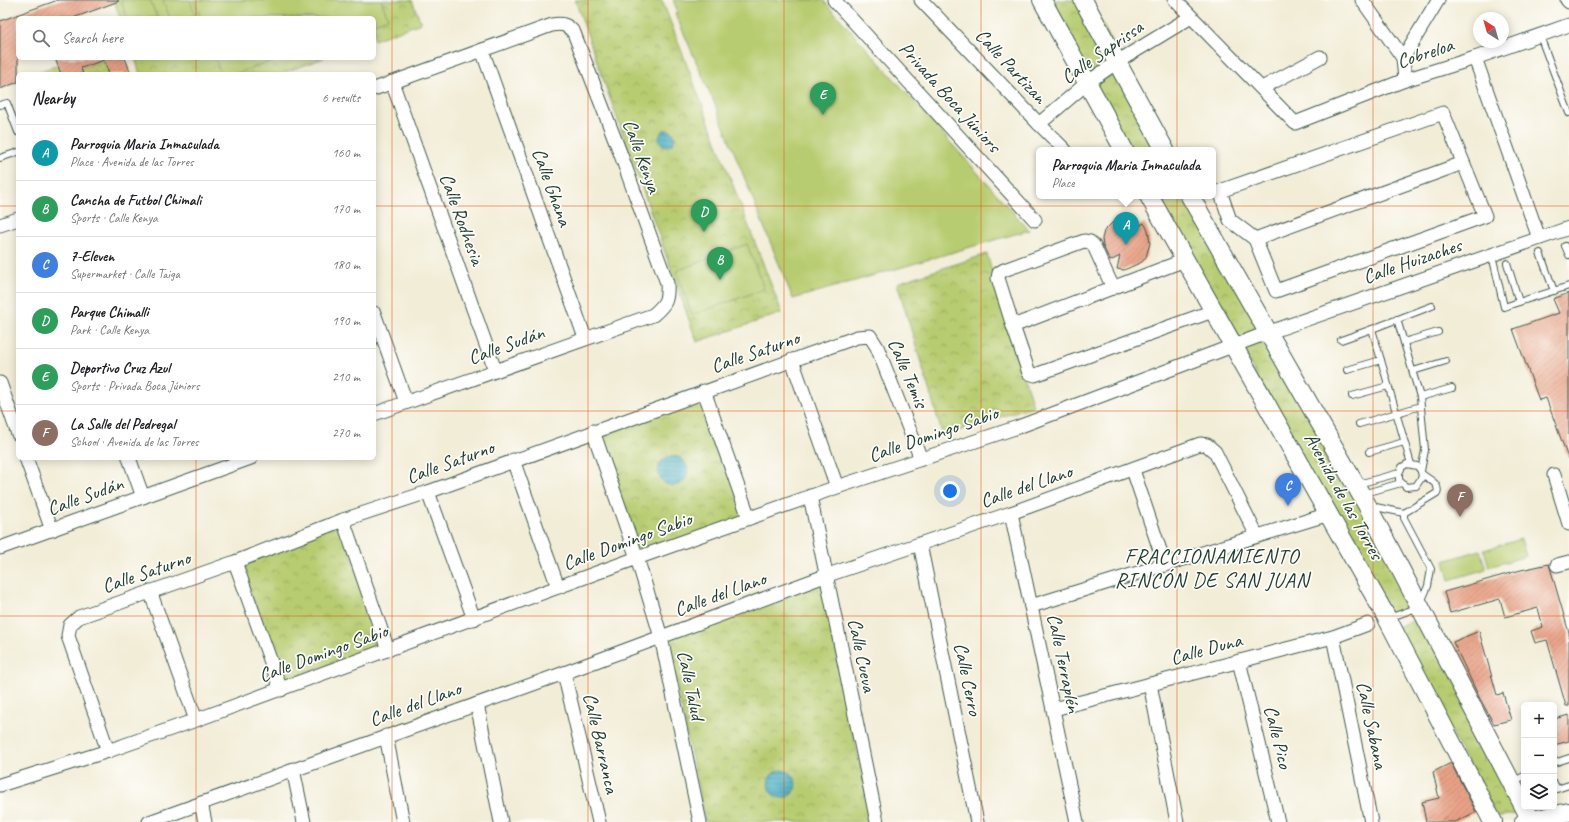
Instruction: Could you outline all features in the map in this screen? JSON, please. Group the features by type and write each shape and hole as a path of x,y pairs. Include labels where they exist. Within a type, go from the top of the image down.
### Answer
{"street":[{"name":"Privada Boca Júniors","path":"834,0 1035,220"},
{"name":"Calle Partizan","path":"921,0 1062,147"},
{"path":"1042,0 1122,147"},
{"path":"1083,0 1163,147"},
{"path":"1175,0 1262,88 1320,56"},
{"path":"1362,0 1403,58 1405,80"},
{"path":"1403,58 1438,0"},
{"name":"Calle Saprissa","path":"1039,124 1087,83 1117,62 1191,17"},
{"name":"Calle Kenya","path":"482,50 552,25 561,23 569,26 574,34 621,155 667,283 666,302 652,314"},
{"name":"Cobreloa","path":"1262,88 1295,123 1405,80 1475,58 1569,25"},
{"path":"376,88 482,50"},
{"name":"Calle Ghana","path":"482,50 585,338"},
{"path":"1475,58 1539,238"},
{"name":"Calle Rodhesia","path":"392,82 495,370"},
{"path":"1443,113 1484,216 1276,291 1255,239 1230,220 1220,191 1443,113"},
{"path":"1255,239 1463,163"},
{"name":"Avenida de las Torres","path":"1151,199 1213,312 1387,618 1493,822"},
{"name":"Avenida de las Torres","path":"1192,199 1361,495 1419,607 1518,779 1529,822"},
{"path":"0,225 16,220"},
{"path":"1208,228 1230,220"},
{"name":"Calle Huizaches","path":"1267,333 1569,228"},
{"path":"1113,288 1094,246 1090,242 1084,241 999,273 998,278 1029,372 1035,375 1213,312"},
{"path":"1013,326 1185,260"},
{"name":"Calle Sudán","path":"376,413 652,314"},
{"path":"376,319 406,402"},
{"name":"Calle Domingo Sabio","path":"0,785 108,752 810,496 1018,426 1267,333"},
{"name":"Calle Saturno","path":"108,752 68,636 70,625 79,617 235,562 343,520 428,492 858,336"},
{"name":"Calle Temis","path":"858,336 870,336 877,347 921,459"},
{"path":"792,360 837,487"},
{"path":"0,383 16,428"},
{"path":"704,391 749,518"},
{"name":"Calle Talud","path":"593,431 637,558 661,637 700,822"},
{"name":"Calle del Llano","path":"149,822 293,769 564,673 825,576 1011,513 1133,470 1200,444 1207,445 1215,452 1257,536"},
{"path":"27,460 52,530"},
{"path":"130,460 143,497"},
{"name":"Calle Sudán","path":"0,548 143,497 227,462 239,460"},
{"path":"513,460 558,587"},
{"path":"1133,470 1165,565"},
{"path":"1554,475 1569,524"},
{"path":"428,492 474,619"},
{"name":"Calle Cueva","path":"810,496 825,576 877,822"},
{"name":"Calle Terraplén","path":"1011,513 1077,822"},
{"path":"1031,606 1329,514"},
{"path":"343,520 388,650"},
{"name":"Calle Cerro","path":"920,544 977,822"},
{"path":"235,562 281,690"},
{"path":"150,591 196,720"},
{"name":"Calle Duna","path":"1054,709 1333,637 1368,624"},
{"name":"Calle Sabana","path":"1333,637 1371,822"},
{"name":"Calle Pico","path":"1239,661 1278,822"},
{"name":"Calle Barranca","path":"564,673 599,822"},
{"path":"1150,684 1177,822"},
{"path":"477,704 501,822"},
{"path":"386,736 403,822"},
{"path":"293,769 304,822"},
{"path":"201,803 205,822"},
{"path":"1529,822 1569,812"}],"lane":[{"path":"1540,36 1569,113"},
{"path":"0,105 7,103 16,127"},
{"path":"0,158 16,153"},
{"path":"1565,246 1569,255"},
{"path":"1540,253 1554,291"},
{"path":"1492,255 1504,307 1569,286"},
{"path":"1507,263 1519,302"},
{"path":"1341,340 1432,306"},
{"path":"1398,319 1420,397 1425,450 1419,483 1413,487 1406,487 1399,480 1399,473"},
{"path":"1372,329 1411,464"},
{"path":"1404,342 1438,332"},
{"path":"1346,370 1381,360"},
{"path":"1413,371 1446,361"},
{"path":"1352,396 1388,386"},
{"path":"1420,397 1452,388"},
{"path":"1359,424 1421,406"},
{"path":"1369,452 1404,442"},
{"path":"1361,495 1399,473 1404,465 1411,464 1417,466 1438,486 1439,489 1437,493 1404,513"},
{"path":"1361,495 1401,483"},
{"path":"1361,495 1404,513"},
{"path":"1387,618 1419,607 1428,586 1431,569 1404,518 1404,513"},
{"path":"1557,762 1569,758"},
{"path":"1557,789 1569,785"}],"green space":[{"path":"114,0 412,0 421,23 376,39 376,16 119,16"},
{"path":"121,0 150,0 156,16 126,16"},
{"path":"163,0 190,0 195,15 169,16"},
{"path":"194,0 381,0 388,18 376,22 376,16 200,16"},
{"path":"575,0 662,0 782,313 697,342"},
{"path":"673,0 823,0 1029,230 793,299 716,107 675,13 678,12"},
{"path":"1040,0 1089,0 1120,57 1084,82"},
{"path":"104,60 108,72 82,72 81,68"},
{"path":"136,60 318,60 286,72 139,72"},
{"path":"216,60 274,60 240,72 220,72"},
{"path":"1124,64 1169,147 1121,147 1088,88"},
{"path":"58,65 60,72 37,72"},
{"path":"1151,199 1197,199 1265,330 1232,342"},
{"path":"747,244 764,289 692,315 676,271"},
{"path":"987,254 1033,406 943,436 897,283"},
{"path":"1268,340 1415,606 1390,617 1242,349"},
{"path":"703,392 745,517 638,556 594,432"},
{"path":"341,523 382,646 281,681 239,558"},
{"path":"1521,539 1526,556 1489,567 1484,550"},
{"path":"1480,550 1486,569 1449,580 1444,561"},
{"path":"821,580 872,822 705,822 667,639"},
{"path":"1423,617 1523,813 1496,817 1396,627"}],"water":[{"path":"667,130 674,135 675,138 670,145 667,146 660,141 659,138 664,131"},
{"path":"673,456 679,457 687,465 687,477 679,485 673,486 667,485 659,477 658,471 659,465 667,457"},
{"path":"782,770 792,774 796,784 792,794 782,798 772,794 768,784 772,774"}],"building":[{"path":"58,0 119,1 78,16 16,16 16,60 18,60 18,72 16,72 16,83 0,89 0,21"},
{"path":"56,60 104,60 81,68 82,72 60,72"},
{"path":"104,60 126,60 130,72 108,72"},
{"path":"1123,219 1130,220 1139,226 1144,223 1148,230 1150,243 1146,257 1142,262 1124,270 1117,269 1120,256 1110,261 1103,246 1102,239 1104,231 1112,223"},
{"path":"1569,293 1568,458 1546,398 1539,400 1513,329 1559,313 1553,299"},
{"path":"1549,564 1569,633 1569,706 1566,706 1547,640 1535,643 1531,631 1543,627 1538,608 1505,617 1500,599 1450,613 1444,592 1521,570"},
{"path":"1479,631 1497,695 1503,693 1511,720 1494,724 1480,699 1453,642"},
{"path":"1569,715 1569,741 1557,744 1557,738 1557,718"},
{"path":"1451,763 1476,812 1455,822 1426,822 1422,802 1439,798 1433,772"}],"place":[{"name":"Deportivo Cruz Azul","path":"823,115"},
{"name":"Parque Chimalli","path":"704,232"},
{"name":"Parroquia Maria Inmaculada","path":"1126,245"},
{"name":"Cancha de Futbol Chimali","path":"720,280"},
{"name":"7-Eleven","path":"1288,506"},
{"name":"La Salle del Pedregal","path":"1460,517"}],"district":[{"name":"FRACCIONAMIENTO RINCÓN DE SAN JUAN","path":"1212,568"}]}
